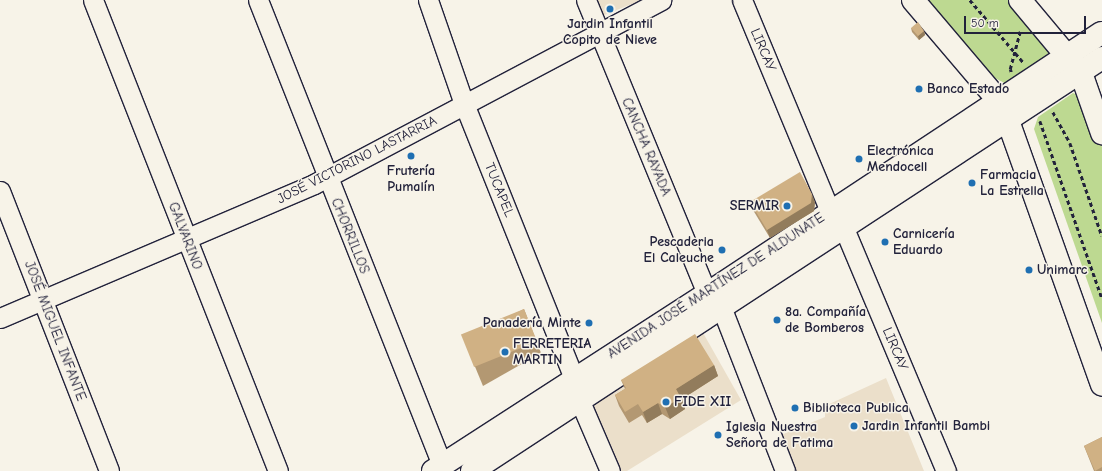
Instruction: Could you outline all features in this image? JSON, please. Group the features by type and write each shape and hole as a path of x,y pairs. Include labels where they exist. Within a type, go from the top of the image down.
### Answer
{"main road":[{"path":"913,0 1003,109 1102,385"},
{"path":"1020,0 1068,54 1081,73 1102,133"},
{"path":"1026,94 1068,54 1102,33"},
{"path":"1026,94 1081,73 1102,58"},
{"name":"AVENIDA JOSÉ MARTÍNEZ DE ALDUNATE","path":"472,471 579,399 715,301 837,218 1026,94"},
{"name":"AVENIDA JOSÉ MARTÍNEZ DE ALDUNATE","path":"438,469 574,378 715,301"}],"street":[{"name":"GALVARINO","path":"93,0 278,471"},
{"name":"CHORRILLOS","path":"258,0 438,469"},
{"name":"TUCAPEL","path":"428,0 465,105 574,378"},
{"name":"CANCHA RAYADA","path":"586,0 598,32 715,301 785,471"},
{"name":"JOSÉ VICTORINO LASTARRIA","path":"0,318 326,178 465,105 598,32 661,0"},
{"name":"LIRCAY","path":"742,0 946,471"},
{"name":"JOSÉ MIGUEL INFANTE","path":"0,191 109,471"},
{"path":"579,399 610,471"}],"path":[{"path":"1020,27 1021,33 1010,69 1026,94 1046,134 1102,298"}],"shaded area":[{"name":"Jardin Infantil Copito de Nieve","path":"596,0 638,0 639,1 602,16"},
{"name":"FIDE XII","path":"702,331 741,400 627,471 619,471 592,405"},
{"name":"Jardin Infantil Bambi","path":"886,378 924,471 793,471 781,435 825,417 825,406"}],"green space":[{"path":"928,0 1011,0 1048,42 1048,57 1008,85 995,78"},
{"path":"1073,93 1085,98 1102,147 1102,323 1034,129 1038,117"}],"building":[{"path":"918,22 924,31 918,36 911,28"},
{"name":"SERMIR","path":"800,172 812,194 811,203 767,230 750,202"},
{"path":"524,309 537,341 474,367 461,334"},
{"path":"695,334 714,365 676,389 681,398 665,407 658,403 643,412 638,404 625,412 615,395 626,388 621,380"},
{"path":"1102,437 1102,467 1095,471 1084,446"}],"place":[{"name":"Jardin Infantil Copito de Nieve","path":"610,9"},
{"name":"Banco Estado","path":"919,89"},
{"name":"Frutería Pumalín","path":"411,156"},
{"name":"Electrónica Mendocell","path":"859,159"},
{"name":"Farmacia La Estrella","path":"972,183"},
{"name":"SERMIR","path":"787,206"},
{"name":"Carnicería Eduardo","path":"885,242"},
{"name":"Pescaderia El Caleuche","path":"722,250"},
{"name":"Unimarc","path":"1029,270"},
{"name":"8a. Compañía de Bomberos","path":"777,320"},
{"name":"Panadería Minte","path":"589,323"},
{"name":"FERRETERIA MARTIN","path":"505,352"},
{"name":"FIDE XII","path":"666,402"},
{"name":"Biblioteca Publica","path":"795,408"},
{"name":"Jardin Infantil Bambi","path":"854,426"},
{"name":"Iglesia Nuestra Señora de Fatima","path":"718,435"}]}
